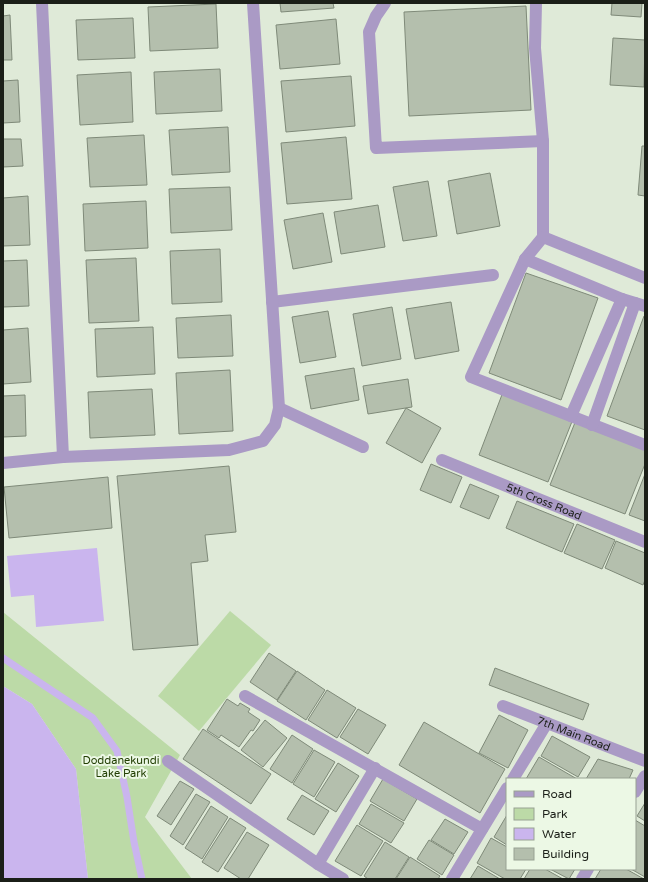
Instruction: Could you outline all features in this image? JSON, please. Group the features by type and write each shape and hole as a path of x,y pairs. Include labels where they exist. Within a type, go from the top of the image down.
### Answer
{"street":[{"path":"42,3 63,457"},
{"path":"3,463 63,457 229,450 263,441 275,425 279,408 253,3"},
{"path":"385,3 376,16 369,32 376,148 543,141"},
{"path":"536,3 536,48 543,141 543,238 525,260 471,377 645,445"},
{"path":"543,238 645,278"},
{"path":"525,260 622,299 640,304 592,425"},
{"path":"272,302 493,275"},
{"path":"571,416 622,299"},
{"path":"279,408 363,447"},
{"name":"5th Cross Road","path":"442,460 645,542"},
{"path":"245,696 482,829"},
{"name":"7th Main Road","path":"503,706 645,761"},
{"path":"514,778 547,723"},
{"path":"168,761 318,864 344,879"},
{"path":"318,864 375,768"},
{"path":"636,790 645,776"},
{"path":"452,879 506,790"},
{"path":"582,879 587,870"}],"green space":[{"path":"230,611 271,645 199,731 158,696"},
{"name":"Doddanekundi Lake Park","path":"3,612 180,755 145,817 192,879 88,879 76,769 32,704 3,686"}],"water":[{"path":"97,548 104,621 36,627 34,595 11,597 7,556"},
{"path":"3,686 32,704 76,769 88,879 3,879"}],"building":[{"path":"280,3 333,3 334,8 281,12"},
{"path":"612,3 642,3 641,17 611,15"},
{"path":"216,4 218,48 150,51 148,7"},
{"path":"526,6 531,110 409,116 404,12"},
{"path":"10,15 12,60 3,60 3,16"},
{"path":"133,18 135,58 78,60 76,20"},
{"path":"336,19 340,64 280,69 276,25"},
{"path":"613,38 645,40 644,87 610,85"},
{"path":"220,69 222,111 156,114 154,72"},
{"path":"131,72 133,122 80,125 77,75"},
{"path":"351,76 355,126 286,132 281,81"},
{"path":"18,80 20,122 3,123 3,81"},
{"path":"228,127 230,172 172,175 169,130"},
{"path":"144,135 147,185 90,187 87,138"},
{"path":"346,137 352,199 287,204 281,143"},
{"path":"3,139 21,139 23,166 3,167"},
{"path":"642,146 645,146 645,196 638,195"},
{"path":"490,173 500,226 457,234 448,181"},
{"path":"428,181 437,236 403,241 393,187"},
{"path":"230,187 232,230 171,233 169,189"},
{"path":"28,196 30,245 3,246 3,198"},
{"path":"146,201 148,248 85,251 83,204"},
{"path":"378,205 385,247 341,254 334,212"},
{"path":"323,213 332,262 293,269 284,220"},
{"path":"220,249 222,302 172,304 170,251"},
{"path":"136,258 139,321 89,323 86,260"},
{"path":"27,260 29,306 3,307 3,261"},
{"path":"526,273 598,298 561,400 489,373"},
{"path":"451,302 459,351 415,359 406,309"},
{"path":"392,307 401,359 362,366 353,314"},
{"path":"328,311 336,357 300,363 292,317"},
{"path":"231,315 233,356 178,358 176,318"},
{"path":"645,316 645,430 607,416"},
{"path":"153,327 155,374 97,377 95,329"},
{"path":"28,328 31,382 3,384 3,330"},
{"path":"354,368 359,400 311,409 305,376"},
{"path":"230,370 233,431 179,434 176,373"},
{"path":"408,379 412,407 368,414 363,386"},
{"path":"152,389 155,435 90,438 88,392"},
{"path":"503,392 573,419 548,482 479,455"},
{"path":"25,395 26,436 3,437 3,396"},
{"path":"406,408 441,428 422,463 386,443"},
{"path":"576,420 645,447 645,464 625,514 550,485"},
{"path":"431,464 462,477 451,503 420,490"},
{"path":"229,466 236,532 205,535 208,561 191,563 198,645 133,650 117,476"},
{"path":"645,474 645,521 629,515"},
{"path":"108,477 112,528 9,538 4,487"},
{"path":"470,484 499,496 489,519 460,507"},
{"path":"517,501 574,524 562,552 506,528"},
{"path":"577,524 615,540 602,569 564,553"},
{"path":"616,541 645,553 645,580 643,585 605,568"},
{"path":"269,653 296,671 277,700 250,682"},
{"path":"495,668 589,704 583,720 489,685"},
{"path":"297,671 325,690 306,720 277,701"},
{"path":"327,690 356,708 337,738 308,720"},
{"path":"227,699 238,706 240,703 250,709 248,712 260,720 253,731 251,730 239,747 221,735 219,738 207,730"},
{"path":"358,709 386,725 368,754 340,737"},
{"path":"499,715 528,730 508,768 479,753"},
{"path":"265,720 287,738 263,767 241,750"},
{"path":"424,722 505,769 480,813 399,765"},
{"path":"203,729 271,774 251,804 183,759"},
{"path":"292,735 313,749 292,783 270,769"},
{"path":"552,736 590,757 578,777 541,756"},
{"path":"314,750 335,762 314,797 293,784"},
{"path":"539,757 575,778 527,778"},
{"path":"598,759 633,770 629,778 587,778"},
{"path":"338,763 359,776 336,812 315,799"},
{"path":"383,779 417,799 404,821 370,801"},
{"path":"180,781 194,789 171,825 157,816"},
{"path":"196,794 210,802 183,845 170,836"},
{"path":"302,795 329,811 314,835 287,819"},
{"path":"645,803 645,821 637,816"},
{"path":"371,804 404,823 391,843 359,824"},
{"path":"211,806 228,817 202,859 185,848"},
{"path":"506,817 506,844 494,837"},
{"path":"230,818 246,828 218,872 202,862"},
{"path":"445,819 468,832 454,854 431,840"},
{"path":"636,821 645,826 645,877 633,870 636,870"},
{"path":"357,825 383,841 361,876 335,861"},
{"path":"247,832 269,845 248,879 241,879 224,868"},
{"path":"491,838 506,846 506,870 525,870 520,879 505,879 477,863"},
{"path":"429,840 454,855 442,875 417,859"},
{"path":"385,842 409,857 395,879 368,879 364,876"},
{"path":"410,857 440,876 438,879 396,879"},
{"path":"478,866 500,879 470,879"},
{"path":"529,870 547,870 563,879 524,879"},
{"path":"552,870 574,870 569,879"},
{"path":"600,870 628,870 644,879 595,879"}],"waterway":[{"path":"3,658 93,718 117,751 142,879"}]}
